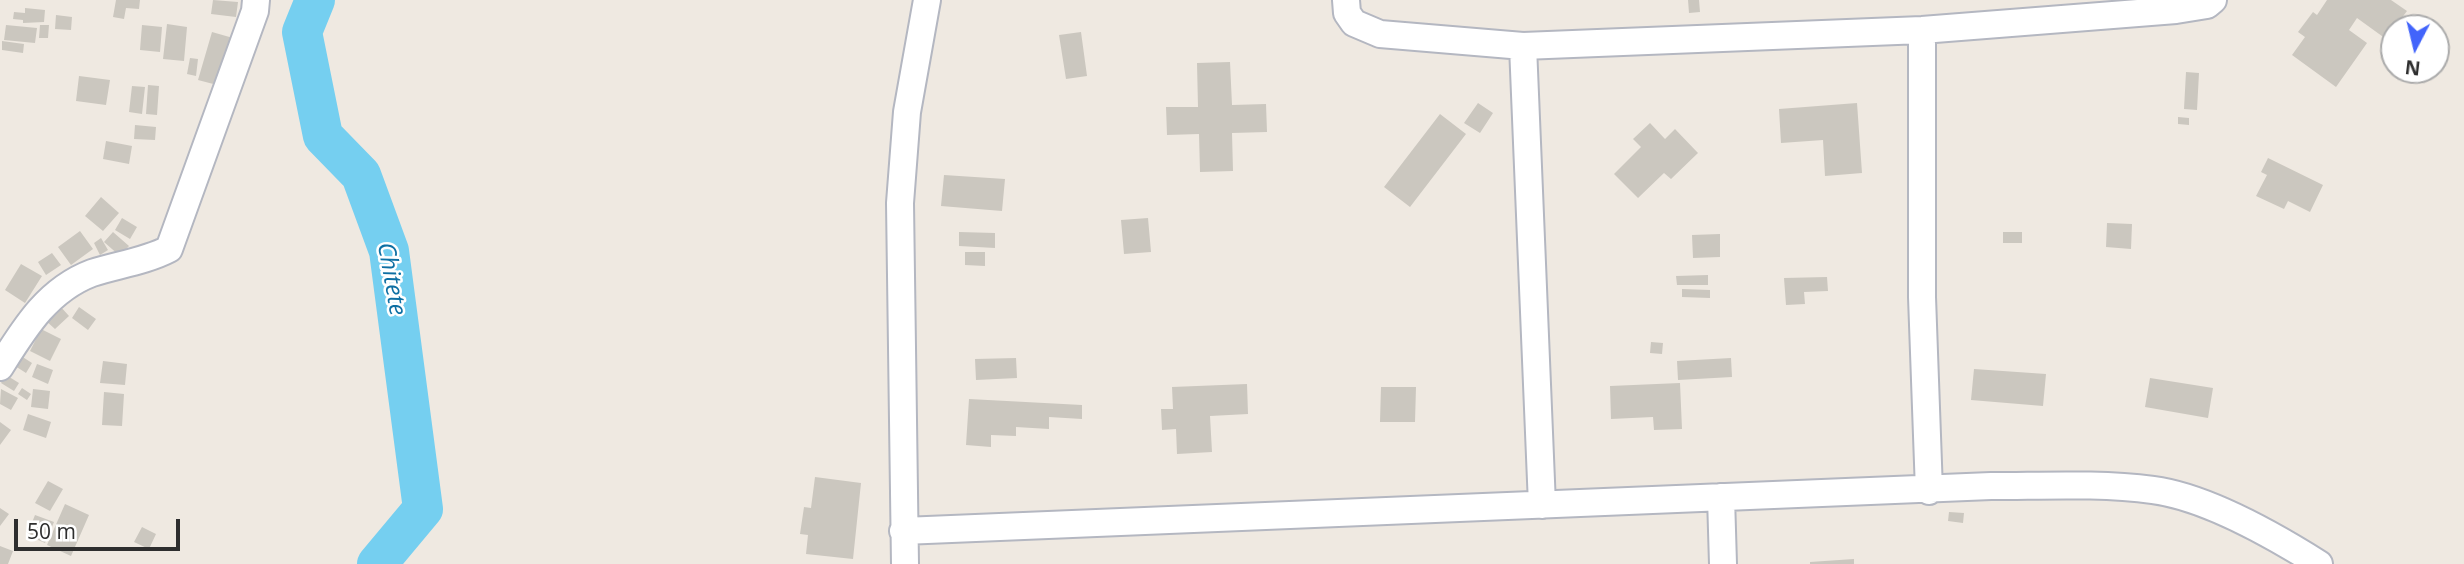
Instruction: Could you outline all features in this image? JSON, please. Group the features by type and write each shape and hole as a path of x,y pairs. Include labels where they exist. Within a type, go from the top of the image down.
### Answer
{"street":[{"path":"0,368 30,318 59,290 89,274 169,249 255,11 256,0"},
{"path":"905,564 900,203 907,112 927,0"},
{"path":"1346,0 1347,13 1354,23 1380,34 1523,46 1922,30 2176,10 2207,5 2213,0"},
{"path":"1922,30 1922,297 1929,491"},
{"path":"1523,46 1542,505"},
{"path":"904,531 1721,497 1929,491 1991,486 2084,486 2155,490 2214,508 2319,564"},
{"path":"1721,497 1723,564"}],"building":[{"path":"116,0 140,0 139,9 126,8 124,19 113,17"},
{"path":"213,0 238,2 236,17 211,14"},
{"path":"1688,0 1699,0 1700,12 1689,13"},
{"path":"2327,0 2391,0 2407,11 2405,14 2380,14 2380,35 2357,18 2349,30 2367,43 2336,87 2292,55 2305,37 2298,32 2313,12 2317,15"},
{"path":"25,8 45,10 44,22 23,23 23,20 13,19 14,12 25,13"},
{"path":"56,15 72,17 71,30 55,29"},
{"path":"167,24 187,27 184,61 163,59"},
{"path":"6,25 37,28 35,43 4,40"},
{"path":"40,25 49,25 48,38 39,38"},
{"path":"142,25 162,27 160,52 140,50"},
{"path":"212,32 233,38 221,86 198,80"},
{"path":"1081,32 1087,76 1066,79 1059,35"},
{"path":"2,41 24,44 23,53 2,50"},
{"path":"190,58 198,59 196,76 187,74"},
{"path":"1230,62 1232,105 1266,104 1267,132 1232,133 1233,171 1200,172 1199,134 1167,135 1166,107 1198,107 1197,63"},
{"path":"2186,72 2199,73 2197,110 2184,109"},
{"path":"79,76 110,80 106,105 76,101"},
{"path":"148,85 159,86 157,115 146,114"},
{"path":"132,86 145,87 142,114 129,112"},
{"path":"1478,103 1493,113 1480,133 1464,123"},
{"path":"1857,103 1862,173 1825,176 1823,140 1781,143 1779,109"},
{"path":"1440,114 1466,134 1410,207 1384,187"},
{"path":"2178,117 2189,118 2189,125 2178,124"},
{"path":"1650,123 1665,139 1675,129 1698,153 1671,179 1664,173 1638,198 1614,174 1641,147 1633,139"},
{"path":"135,125 156,127 155,140 134,139"},
{"path":"106,141 132,146 129,164 103,159"},
{"path":"2268,158 2323,185 2310,212 2288,201 2284,209 2256,196 2267,175 2261,172"},
{"path":"944,175 1005,179 1002,211 941,206"},
{"path":"101,197 119,213 103,231 85,216"},
{"path":"122,218 137,227 130,239 115,230"},
{"path":"1148,218 1151,252 1124,254 1121,220"},
{"path":"2107,223 2132,224 2131,249 2106,247"},
{"path":"80,231 93,249 71,265 58,247"},
{"path":"113,232 129,246 120,256 104,242"},
{"path":"959,232 995,233 995,248 959,246"},
{"path":"2003,232 2022,232 2022,243 2003,243"},
{"path":"1720,234 1720,257 1693,258 1692,235"},
{"path":"101,238 108,250 100,255 94,243"},
{"path":"965,252 985,252 985,266 965,265"},
{"path":"52,253 61,265 46,275 38,262"},
{"path":"21,264 42,276 25,303 5,290"},
{"path":"1708,275 1708,285 1677,285 1676,276"},
{"path":"1827,277 1828,291 1804,292 1805,304 1786,305 1784,278"},
{"path":"1682,289 1710,290 1710,298 1682,297"},
{"path":"60,306 69,316 55,329 45,320"},
{"path":"79,307 96,319 88,330 72,318"},
{"path":"41,329 61,339 50,361 30,351"},
{"path":"1651,342 1663,343 1662,354 1650,353"},
{"path":"18,354 32,363 26,373 12,364"},
{"path":"1016,358 1017,378 976,380 975,359"},
{"path":"1731,358 1732,377 1678,380 1677,361"},
{"path":"103,361 127,364 125,385 100,383"},
{"path":"37,364 53,370 48,384 32,377"},
{"path":"1974,369 2046,374 2043,406 1971,400"},
{"path":"6,375 19,383 14,391 1,383"},
{"path":"2150,378 2213,388 2208,418 2145,407"},
{"path":"1680,383 1682,429 1654,430 1653,417 1611,419 1610,386"},
{"path":"1247,384 1248,414 1210,416 1212,452 1177,454 1176,429 1162,430 1161,409 1173,409 1172,387"},
{"path":"1381,387 1416,387 1415,422 1380,422"},
{"path":"22,388 31,394 27,400 18,394"},
{"path":"1,389 18,398 11,410 0,404"},
{"path":"33,389 50,391 48,409 31,407"},
{"path":"104,392 124,394 122,426 102,425"},
{"path":"969,399 1082,405 1082,419 1049,417 1049,429 1016,427 1016,436 991,435 991,447 966,445"},
{"path":"28,414 51,422 46,438 23,430"},
{"path":"0,422 11,430 0,445"},
{"path":"815,477 861,483 853,559 806,554 808,535 800,534 804,507 811,508"},
{"path":"48,481 63,489 50,511 35,503"},
{"path":"65,504 89,515 71,556 47,545"},
{"path":"0,508 9,514 0,526"},
{"path":"1949,512 1964,513 1963,523 1948,521"},
{"path":"35,515 54,522 45,543 27,535"},
{"path":"142,527 156,534 149,549 134,542"},
{"path":"0,546 13,551 8,564 0,564"},
{"path":"1854,559 1854,564 1810,564 1810,562"}],"waterway":[{"name":"Chitete","path":"315,0 302,32 323,136 361,175 389,251 423,509 377,564"}]}
